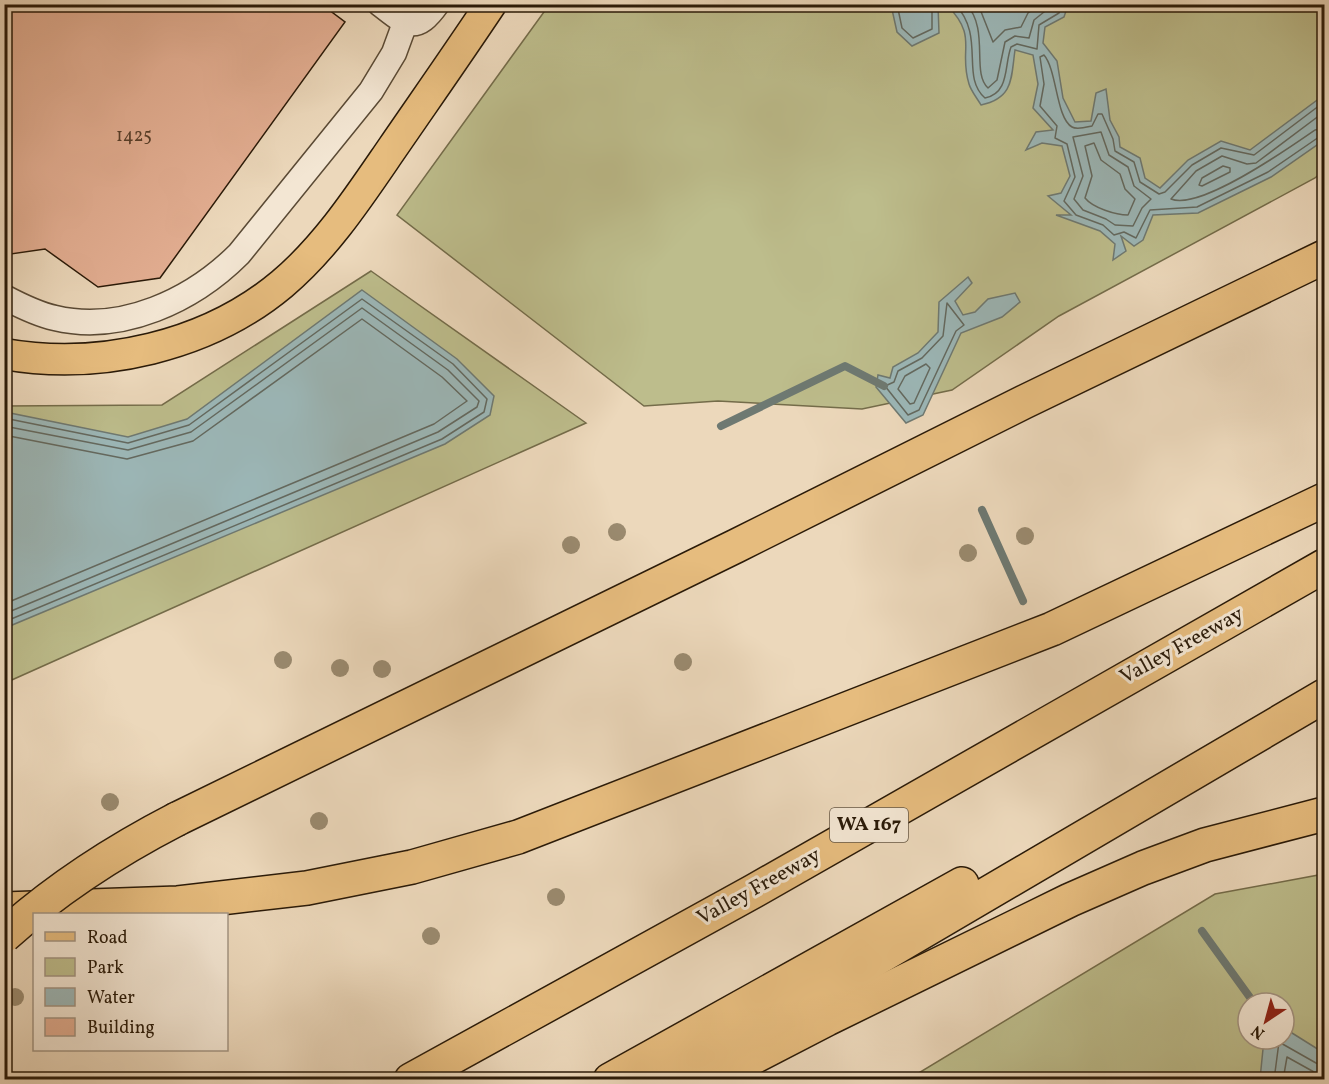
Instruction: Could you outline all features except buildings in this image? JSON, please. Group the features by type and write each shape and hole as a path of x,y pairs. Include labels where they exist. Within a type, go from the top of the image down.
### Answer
{"highway":[{"path":"4,936 60,889 133,842 177,819 1324,257"},
{"path":"1024,402 1324,280"},
{"path":"4,909 178,903 307,888 412,867 518,837 1052,629 1324,500"},
{"name":"Valley Freeway","path":"411,1080 754,891 1324,566"},
{"path":"670,1080 888,954 1121,813 1324,696"},
{"path":"609,1080 1056,832 1121,813"},
{"path":"711,1080 838,1014 1070,900 1143,868 1205,845 1324,814"}],"main road":[{"path":"4,354 57,359 130,354 179,340 221,324 265,297 303,263 356,201 491,4"}],"lane":[{"path":"380,4 405,23 413,25 422,22 437,4"},
{"path":"4,297 32,312 57,319 88,321 123,317 158,309 192,293 216,277 239,254 371,91 394,53 405,23"}],"green space":[{"path":"549,5 1324,5 1324,170 1315,178 1059,316 952,390 862,409 718,401 644,406 397,215"},
{"path":"371,271 586,423 5,683 4,406 162,405"},
{"path":"1324,874 1324,1079 907,1080 1215,894"}],"water":[{"path":"891,5 938,5 939,33 912,46 897,32"},
{"path":"947,5 1068,5 1064,17 1045,27 1043,43 1057,61 1063,98 1075,122 1091,121 1096,93 1106,89 1110,120 1119,137 1120,147 1140,158 1145,178 1160,188 1188,160 1221,141 1250,150 1324,95 1324,140 1271,177 1198,213 1153,215 1143,240 1134,246 1121,236 1126,251 1113,260 1115,244 1100,231 1056,215 1071,215 1048,196 1061,193 1070,176 1062,146 1042,143 1026,150 1036,132 1053,130 1033,108 1038,84 1033,55 1015,50 1011,78 1005,92 992,102 981,105 969,84 966,72 966,44 962,26"},
{"path":"968,277 972,283 955,301 963,315 975,312 988,299 1015,293 1020,302 1002,317 961,333 923,415 906,423 876,387 878,375 890,378 893,367 918,353 938,332 939,302"},
{"path":"362,290 457,359 494,396 490,415 445,444 5,628 5,412 128,437 187,419"},
{"path":"1296,1036 1324,1053 1324,1079 1260,1079 1263,1051 1296,1051"}],"waterway":[{"path":"721,426 845,366 884,386"},
{"path":"982,510 1023,601"},
{"path":"1202,931 1245,991"}]}
